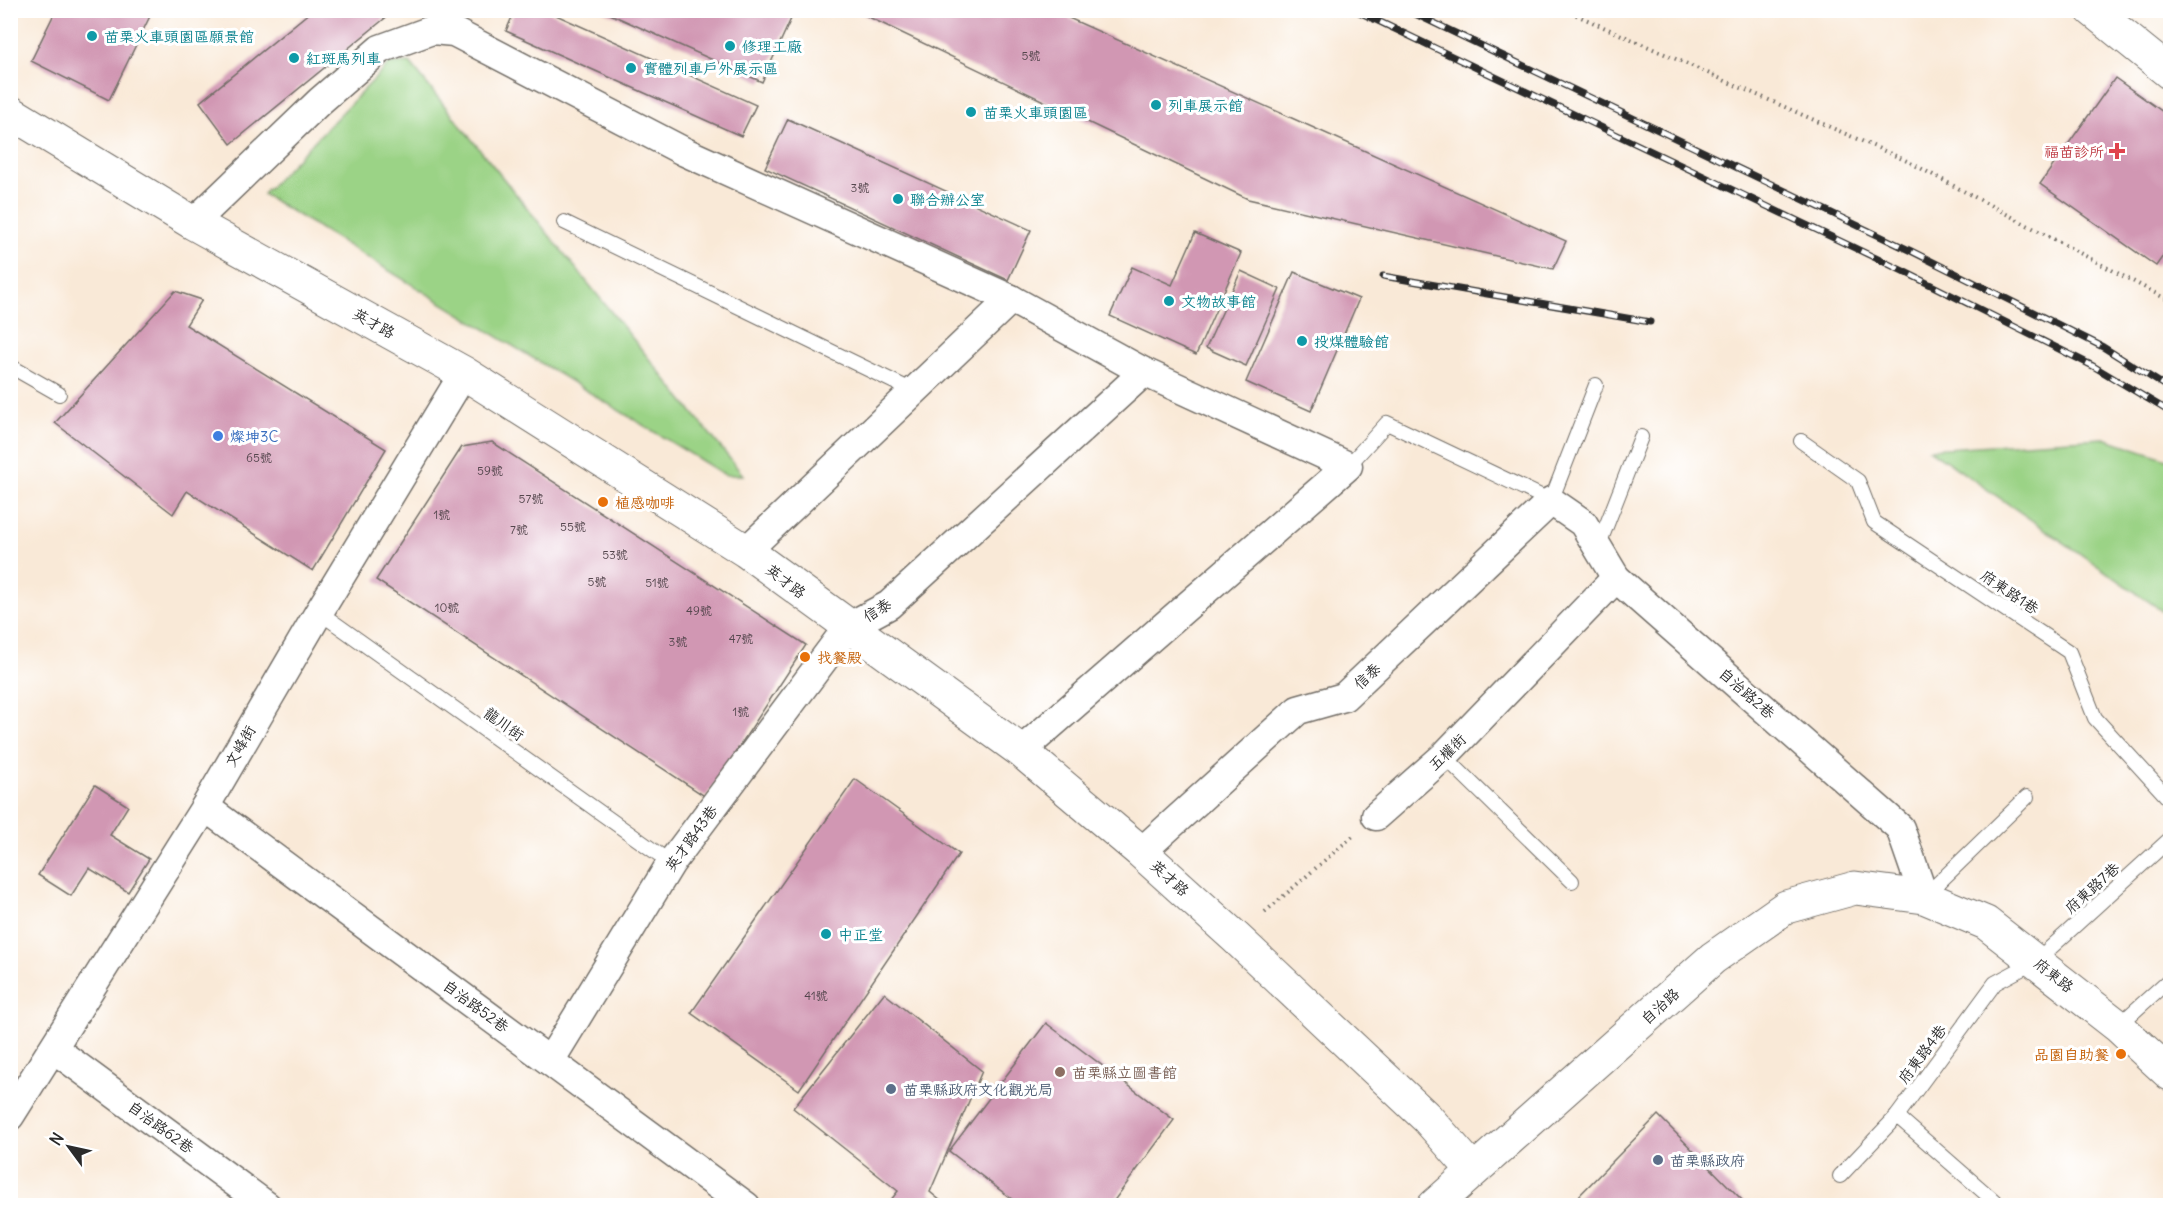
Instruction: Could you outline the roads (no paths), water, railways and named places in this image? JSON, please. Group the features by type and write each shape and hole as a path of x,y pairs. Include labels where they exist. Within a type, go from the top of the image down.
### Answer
{"street":[{"path":"2092,10 2170,72"},
{"path":"193,223 320,101 380,49 432,30 454,32 685,152 1011,299 1144,372 1348,466 1021,752"},
{"name":"英才路","path":"10,112 193,223 464,373 746,551 1021,752 1141,852 1427,1118 1473,1170"},
{"path":"746,551 1011,299"},
{"name":"信泰","path":"848,627 889,605 1144,372"},
{"name":"文峰街","path":"10,1116 205,807 319,612 464,373"},
{"name":"信泰","path":"1141,852 1298,710 1344,697 1551,501"},
{"name":"自治路2巷","path":"1551,501 1583,523 1616,578 1900,828 1924,897"},
{"name":"五權街","path":"1376,816 1444,756 1616,578"},
{"name":"英才路43巷","path":"550,1061 671,863 848,627"},
{"name":"自治路52巷","path":"205,807 746,1206"},
{"name":"自治路","path":"1434,1206 1713,958 1786,907 1855,888 1924,897"},
{"name":"府東路","path":"1924,897 1986,923 2118,1026 2170,1074"},
{"name":"自治路62巷","path":"54,1049 267,1206"}],"lane":[{"path":"564,222 913,391"},
{"path":"10,366 59,394"},
{"path":"1348,466 1387,423 1551,501 1596,385"},
{"path":"1598,547 1641,437"},
{"name":"府東路1巷","path":"1801,441 1858,481 1874,522 2069,652 2095,718 2170,800"},
{"name":"龍川街","path":"319,612 671,863"},
{"path":"1444,756 1572,881"},
{"path":"1924,897 2027,797"},
{"name":"府東路7巷","path":"2036,961 2170,839"},
{"name":"府東路4巷","path":"1840,1176 1897,1116 1995,983 2036,961"},
{"path":"2118,1026 2170,980"},
{"path":"1897,1116 2000,1206"}],"railway":[{"path":"1355,10 1903,271 2093,366 2170,412"},
{"path":"1407,10 1911,251 2103,347 2170,389"},
{"path":"1383,276 1650,322"}],"place":[{"name":"苗栗火車頭園區願景館","path":"92,36"},
{"name":"修理工廠","path":"730,46"},
{"name":"紅斑馬列車","path":"294,58"},
{"name":"實體列車戶外展示區","path":"631,68"},
{"name":"列車展示館","path":"1156,105"},
{"name":"苗栗火車頭園區","path":"971,112"},
{"name":"福苗診所","path":"2117,151"},
{"name":"聯合辦公室","path":"898,199"},
{"name":"文物故事館","path":"1169,301"},
{"name":"投煤體驗館","path":"1302,341"},
{"name":"燦坤3C","path":"218,436"},
{"name":"植感咖啡","path":"603,502"},
{"name":"找餐殿","path":"805,657"},
{"name":"中正堂","path":"826,934"},
{"name":"品園自助餐","path":"2121,1054"},
{"name":"苗栗縣立圖書館","path":"1060,1072"},
{"name":"苗栗縣政府文化觀光局","path":"891,1089"},
{"name":"苗栗縣政府","path":"1658,1160"}]}
